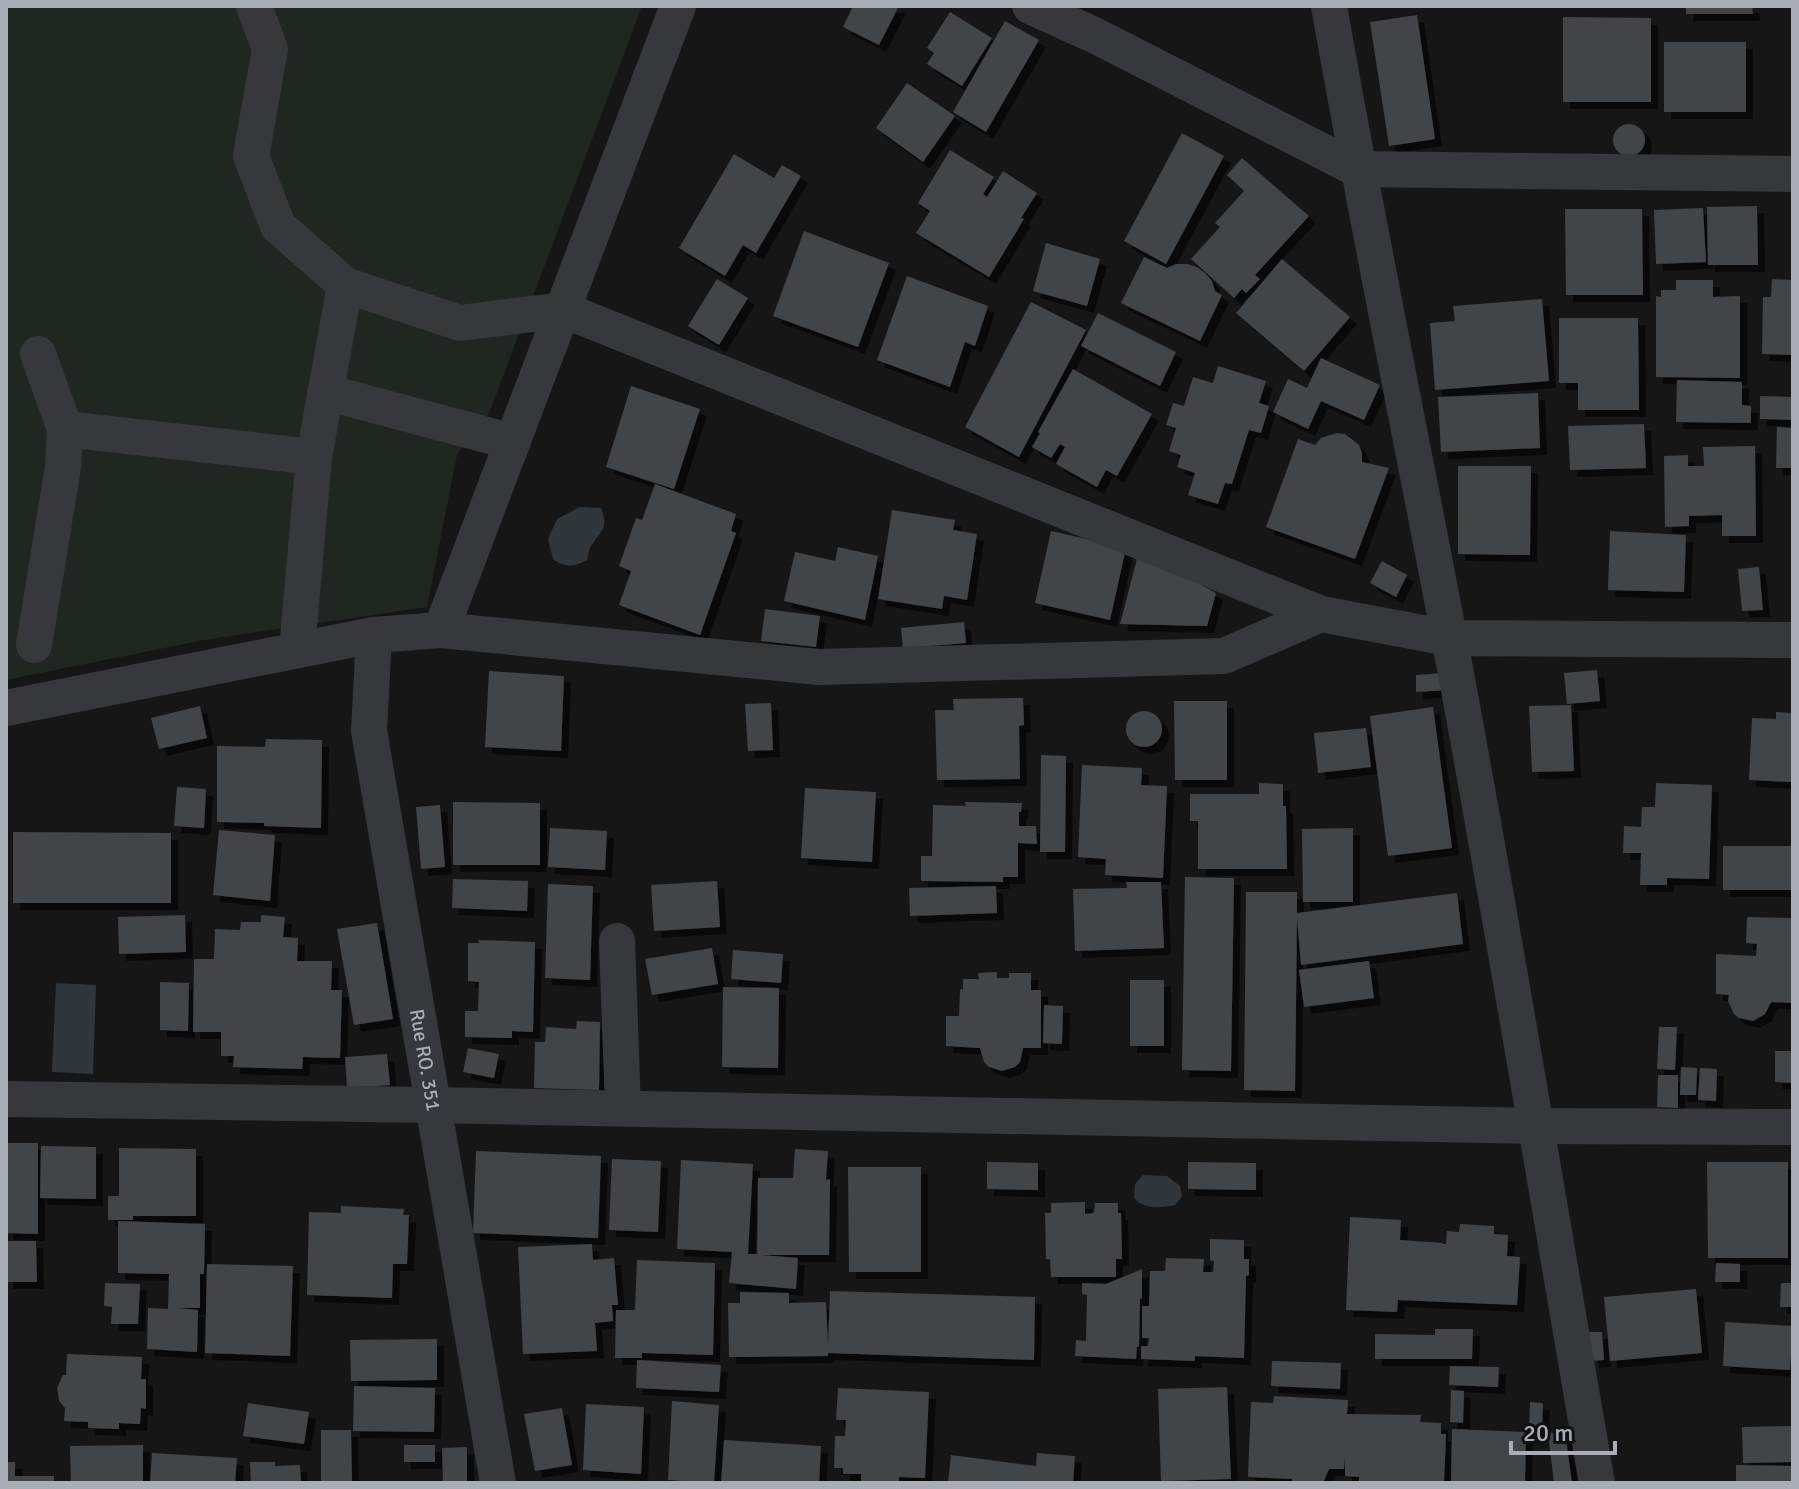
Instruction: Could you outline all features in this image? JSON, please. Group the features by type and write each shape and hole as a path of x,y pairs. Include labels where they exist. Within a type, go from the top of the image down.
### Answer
{"street":[{"path":"254,6 270,49 251,156 278,226 345,285 460,323 564,310 1321,614 1449,638 1793,640"},
{"path":"441,630 678,6"},
{"path":"1030,6 1094,35 1357,169 1793,174"},
{"path":"1329,6 1357,169 1449,638 1597,1483"},
{"path":"297,650 314,457 345,285"},
{"path":"34,645 63,467 65,429 38,354"},
{"path":"325,392 513,442"},
{"path":"65,429 314,457"},
{"path":"6,708 374,635 441,630 819,667 1224,656 1321,614"},
{"name":"Rue RO. 351","path":"374,635 369,731 498,1483"},
{"path":"617,941 623,1108"},
{"path":"6,1099 1536,1126 1793,1127"}],"shaded area":[{"path":"6,6 642,6 490,411 457,455 427,607 204,640 6,680"},
{"path":"580,507 601,508 604,525 590,547 587,560 566,565 553,559 548,539 557,519"},
{"path":"56,983 96,985 93,1074 52,1072"},
{"path":"1143,1175 1167,1176 1180,1186 1182,1196 1175,1205 1143,1205 1134,1198 1135,1184"}],"building":[{"path":"853,6 899,6 879,45 843,27"},
{"path":"1686,6 1752,6 1753,14 1686,14"},
{"path":"950,12 992,38 962,86 927,64 934,53 927,48"},
{"path":"1417,15 1435,139 1389,146 1370,22"},
{"path":"1563,17 1651,18 1651,102 1563,102"},
{"path":"1005,21 1039,40 986,132 953,112"},
{"path":"1664,42 1746,42 1746,112 1664,112"},
{"path":"907,83 955,116 923,162 876,128"},
{"path":"1629,124 1640,129 1645,140 1640,151 1629,156 1618,151 1613,140 1618,129"},
{"path":"1182,133 1224,156 1166,264 1124,241"},
{"path":"950,150 994,177 983,194 987,197 1003,171 1037,193 989,277 916,233 930,211 918,203"},
{"path":"734,154 774,178 782,165 801,176 756,253 743,245 725,276 679,248"},
{"path":"1242,158 1309,216 1255,275 1260,279 1246,293 1242,289 1234,298 1191,259 1220,227 1215,223 1244,191 1227,175"},
{"path":"1757,206 1758,265 1708,265 1707,207"},
{"path":"1703,208 1706,262 1656,264 1654,210"},
{"path":"1565,209 1642,209 1643,295 1566,295"},
{"path":"804,231 889,263 858,347 773,316"},
{"path":"1046,243 1100,259 1087,306 1033,291"},
{"path":"1144,257 1167,268 1176,264 1197,267 1212,281 1215,291 1222,295 1200,341 1121,303"},
{"path":"1282,259 1350,317 1304,371 1236,313"},
{"path":"907,276 988,306 975,346 965,342 950,387 877,360"},
{"path":"717,279 748,298 719,345 688,326"},
{"path":"1772,279 1793,280 1793,355 1762,354 1763,297 1771,297"},
{"path":"1676,280 1713,280 1713,297 1740,296 1740,378 1656,377 1656,296 1661,297 1661,290 1676,290"},
{"path":"1542,299 1549,381 1435,390 1430,323 1455,321 1453,306"},
{"path":"1031,302 1086,330 1019,457 965,427"},
{"path":"1098,313 1176,352 1160,386 1081,346"},
{"path":"1559,318 1638,318 1639,410 1578,410 1578,383 1559,383"},
{"path":"1321,358 1380,385 1364,420 1321,401 1308,429 1273,412 1288,379 1307,388"},
{"path":"1218,366 1266,381 1259,403 1269,406 1261,433 1249,430 1232,484 1225,483 1218,504 1188,495 1195,473 1177,467 1181,455 1169,451 1176,428 1166,425 1173,403 1184,406 1193,377 1213,383"},
{"path":"1073,369 1152,414 1117,476 1106,470 1097,487 1056,464 1065,447 1060,444 1051,458 1032,447"},
{"path":"1677,380 1742,382 1742,405 1751,406 1751,423 1676,422"},
{"path":"631,386 700,409 674,489 606,467"},
{"path":"1538,393 1540,448 1441,452 1438,397"},
{"path":"1760,396 1793,397 1793,420 1760,419"},
{"path":"1644,424 1646,468 1570,470 1568,426"},
{"path":"1777,427 1793,428 1793,468 1776,468"},
{"path":"1345,434 1359,445 1362,462 1389,468 1355,559 1266,527 1298,439 1315,445 1321,438"},
{"path":"1755,446 1756,536 1722,536 1722,515 1689,516 1689,526 1665,527 1664,456 1688,455 1688,466 1704,466 1703,447"},
{"path":"1458,466 1531,466 1530,555 1458,554"},
{"path":"655,484 736,514 731,531 736,533 700,635 619,605 631,571 619,566 636,518 642,520"},
{"path":"892,510 955,520 953,530 977,534 967,600 944,596 942,609 878,599"},
{"path":"1051,531 1126,548 1110,620 1035,603"},
{"path":"1610,531 1686,535 1684,592 1608,590"},
{"path":"838,547 878,556 865,620 784,601 795,552 835,561"},
{"path":"1139,551 1216,593 1207,626 1120,624"},
{"path":"1382,561 1407,575 1396,597 1370,583"},
{"path":"1759,567 1763,610 1742,611 1738,569"},
{"path":"765,609 820,616 816,647 761,641"},
{"path":"964,622 966,643 903,648 901,628"},
{"path":"1597,670 1600,701 1567,704 1564,673"},
{"path":"489,671 564,676 561,751 485,747"},
{"path":"1445,673 1447,690 1416,692 1416,675"},
{"path":"1023,698 1024,725 1019,726 1020,779 937,780 935,710 954,710 953,699"},
{"path":"1174,701 1227,701 1227,780 1175,780"},
{"path":"771,703 773,750 748,751 745,704"},
{"path":"1571,705 1574,771 1532,772 1529,706"},
{"path":"200,706 207,738 159,749 151,718"},
{"path":"1433,707 1452,848 1388,856 1370,716"},
{"path":"1144,711 1157,716 1162,729 1157,742 1144,747 1131,742 1126,729 1131,716"},
{"path":"1776,712 1793,713 1793,782 1749,780 1752,718 1776,719"},
{"path":"1366,728 1371,767 1318,773 1314,733"},
{"path":"266,739 322,740 321,828 217,822 217,746 265,747"},
{"path":"1041,755 1066,756 1065,852 1040,852"},
{"path":"1082,765 1142,768 1141,785 1167,786 1163,878 1105,875 1106,859 1078,857"},
{"path":"1259,783 1283,784 1287,869 1198,869 1198,821 1190,821 1190,794 1259,794"},
{"path":"1656,783 1712,785 1709,879 1667,878 1667,885 1640,885 1641,853 1623,853 1624,826 1641,827 1642,807 1655,807"},
{"path":"177,787 206,789 204,828 174,826"},
{"path":"805,788 876,792 872,862 801,858"},
{"path":"453,802 540,803 540,865 453,865"},
{"path":"965,802 1022,803 1019,826 1036,826 1037,844 1018,843 1018,877 1003,877 1003,882 921,881 921,856 932,856 933,805 966,806"},
{"path":"440,805 445,867 421,869 416,807"},
{"path":"550,828 607,831 605,870 548,867"},
{"path":"1353,828 1353,902 1303,902 1302,829"},
{"path":"219,830 275,835 270,901 213,895"},
{"path":"13,832 171,833 171,903 13,903"},
{"path":"1723,846 1793,846 1793,890 1723,890"},
{"path":"1185,877 1234,878 1231,1071 1182,1070"},
{"path":"453,879 528,881 527,911 452,908"},
{"path":"717,881 720,927 654,931 651,885"},
{"path":"1126,882 1161,882 1164,948 1075,951 1073,889 1127,888"},
{"path":"548,884 593,886 590,980 545,978"},
{"path":"996,886 997,913 910,916 909,888"},
{"path":"1246,892 1297,892 1297,913 1457,893 1463,944 1301,965 1297,917 1295,1091 1244,1090"},
{"path":"185,915 186,952 119,954 118,917"},
{"path":"261,915 285,917 283,937 298,938 297,961 332,961 331,990 342,990 340,1058 303,1057 302,1069 233,1067 234,1056 221,1056 221,1032 193,1032 194,959 214,959 215,929 240,930 241,922 261,922"},
{"path":"1747,917 1793,918 1793,1003 1771,1002 1765,1014 1753,1021 1734,1014 1728,1001 1729,995 1716,994 1716,954 1756,956 1757,944 1746,943"},
{"path":"377,923 393,1019 354,1025 337,929"},
{"path":"478,940 535,942 533,1032 512,1031 512,1038 465,1037 465,1011 478,1011 479,982 468,981 468,943 479,943"},
{"path":"712,948 718,984 652,995 645,959"},
{"path":"733,950 783,954 781,983 731,979"},
{"path":"1369,961 1374,998 1304,1007 1299,970"},
{"path":"997,972 997,978 1009,978 1009,973 1031,973 1031,990 1041,990 1041,1048 1023,1048 1020,1062 1002,1071 984,1062 980,1048 946,1046 946,1016 959,1016 963,979 979,979 978,973"},
{"path":"1130,980 1164,980 1164,1046 1130,1046"},
{"path":"160,982 189,983 188,1031 160,1030"},
{"path":"723,987 779,988 778,1068 722,1067"},
{"path":"1044,1005 1063,1006 1062,1044 1043,1043"},
{"path":"577,1021 600,1022 599,1090 534,1088 535,1042 545,1042 546,1027 576,1029"},
{"path":"1659,1027 1677,1027 1675,1070 1657,1069"},
{"path":"468,1048 499,1054 494,1078 463,1072"},
{"path":"1775,1051 1793,1051 1793,1083 1775,1082"},
{"path":"387,1054 390,1085 347,1088 345,1057"},
{"path":"1681,1067 1697,1068 1696,1095 1680,1095"},
{"path":"1700,1068 1717,1069 1716,1101 1698,1100"},
{"path":"1658,1075 1678,1075 1678,1108 1657,1107"},
{"path":"6,1143 38,1143 38,1234 6,1233"},
{"path":"41,1146 96,1147 96,1199 40,1198"},
{"path":"119,1148 196,1149 196,1216 133,1216 133,1220 108,1220 108,1196 119,1196"},
{"path":"795,1149 828,1151 829,1255 760,1255 798,1258 796,1289 729,1283 732,1252 677,1249 681,1160 753,1164 748,1254 757,1254 758,1178 793,1178"},
{"path":"476,1151 601,1156 598,1238 473,1233"},
{"path":"612,1159 661,1161 658,1232 609,1230"},
{"path":"987,1162 1038,1163 1038,1190 987,1189"},
{"path":"1188,1162 1256,1163 1256,1190 1188,1189"},
{"path":"1707,1162 1788,1162 1788,1258 1708,1258"},
{"path":"848,1167 921,1167 921,1272 849,1272"},
{"path":"1085,1202 1085,1214 1094,1213 1095,1203 1118,1203 1122,1259 1116,1259 1116,1277 1051,1277 1050,1259 1046,1259 1045,1213 1051,1213 1051,1203"},
{"path":"341,1206 404,1209 403,1215 409,1215 407,1264 393,1264 392,1298 307,1295 309,1212 341,1213"},
{"path":"1350,1217 1401,1220 1400,1240 1443,1244 1446,1244 1447,1231 1459,1232 1460,1224 1494,1226 1494,1234 1508,1235 1507,1256 1520,1257 1517,1305 1398,1300 1397,1312 1346,1310"},
{"path":"118,1221 205,1224 200,1308 177,1308 198,1310 197,1352 147,1349 148,1308 168,1309 169,1274 118,1273"},
{"path":"1210,1239 1244,1240 1244,1259 1249,1259 1249,1275 1246,1276 1244,1358 1195,1356 1195,1361 1141,1359 1141,1346 1148,1346 1149,1338 1142,1338 1142,1306 1149,1306 1150,1271 1165,1271 1166,1258 1204,1259 1203,1272 1213,1272"},
{"path":"6,1241 36,1241 37,1282 6,1282"},
{"path":"592,1244 593,1260 614,1258 618,1305 612,1305 613,1321 595,1323 597,1351 523,1354 518,1247"},
{"path":"637,1260 715,1263 713,1355 642,1353 642,1358 615,1358 616,1310 635,1310"},
{"path":"1716,1263 1740,1264 1740,1282 1715,1282"},
{"path":"207,1264 293,1266 290,1356 205,1353"},
{"path":"1142,1269 1136,1359 1075,1356 1076,1340 1086,1341 1087,1295 1082,1294 1082,1283 1106,1284"},
{"path":"105,1283 140,1284 138,1324 111,1324 112,1307 104,1306"},
{"path":"1781,1283 1793,1283 1793,1307 1780,1307"},
{"path":"1696,1289 1702,1353 1610,1361 1604,1297"},
{"path":"830,1291 1035,1297 1034,1360 828,1353 828,1356 729,1357 728,1303 740,1303 740,1292 789,1293 789,1303 826,1302 828,1346"},
{"path":"1725,1322 1793,1326 1790,1370 1723,1366"},
{"path":"1435,1329 1473,1329 1472,1359 1375,1359 1375,1334 1435,1335"},
{"path":"1589,1332 1602,1332 1604,1360 1592,1361"},
{"path":"437,1339 437,1380 351,1381 350,1340"},
{"path":"67,1354 142,1357 141,1379 146,1379 146,1409 141,1408 140,1424 119,1423 119,1429 88,1428 88,1422 64,1421 65,1408 59,1401 57,1388 63,1375 66,1375"},
{"path":"637,1360 721,1365 719,1392 636,1388"},
{"path":"1272,1361 1341,1363 1340,1389 1271,1386"},
{"path":"1450,1366 1499,1367 1498,1387 1449,1385"},
{"path":"354,1386 435,1388 434,1432 353,1431"},
{"path":"1227,1387 1231,1479 1161,1481 1158,1389"},
{"path":"838,1388 929,1392 925,1478 899,1477 899,1483 861,1483 861,1474 843,1474 843,1468 834,1468 835,1436 845,1436 846,1420 836,1420"},
{"path":"1451,1390 1464,1391 1463,1423 1450,1422"},
{"path":"1274,1396 1348,1400 1347,1414 1421,1415 1420,1422 1441,1423 1441,1434 1446,1434 1444,1483 1359,1483 1359,1477 1345,1476 1345,1456 1344,1469 1329,1469 1323,1483 1248,1477 1251,1402 1273,1403"},
{"path":"672,1401 719,1405 714,1483 668,1480"},
{"path":"1530,1402 1543,1403 1542,1432 1529,1432"},
{"path":"248,1403 309,1412 304,1444 243,1436"},
{"path":"586,1404 644,1407 641,1474 583,1470"},
{"path":"562,1408 572,1465 535,1471 524,1414"},
{"path":"1793,1426 1793,1462 1743,1463 1742,1427"},
{"path":"1452,1429 1526,1432 1525,1483 1451,1483"},
{"path":"321,1430 351,1430 352,1483 321,1483"},
{"path":"1565,1432 1572,1483 1554,1483 1548,1433"},
{"path":"724,1440 821,1446 819,1483 721,1483"},
{"path":"143,1445 143,1483 71,1483 70,1446"},
{"path":"404,1445 435,1445 435,1462 404,1462"},
{"path":"467,1447 467,1483 443,1483 442,1448"},
{"path":"152,1453 237,1458 235,1483 150,1483"},
{"path":"1037,1453 1075,1456 1073,1483 948,1483 951,1455 1036,1466"},
{"path":"6,1462 15,1462 15,1476 54,1476 54,1483 6,1483"},
{"path":"250,1462 275,1462 275,1466 300,1465 301,1483 251,1483"},
{"path":"1736,1465 1793,1466 1793,1483 1736,1483"}]}
